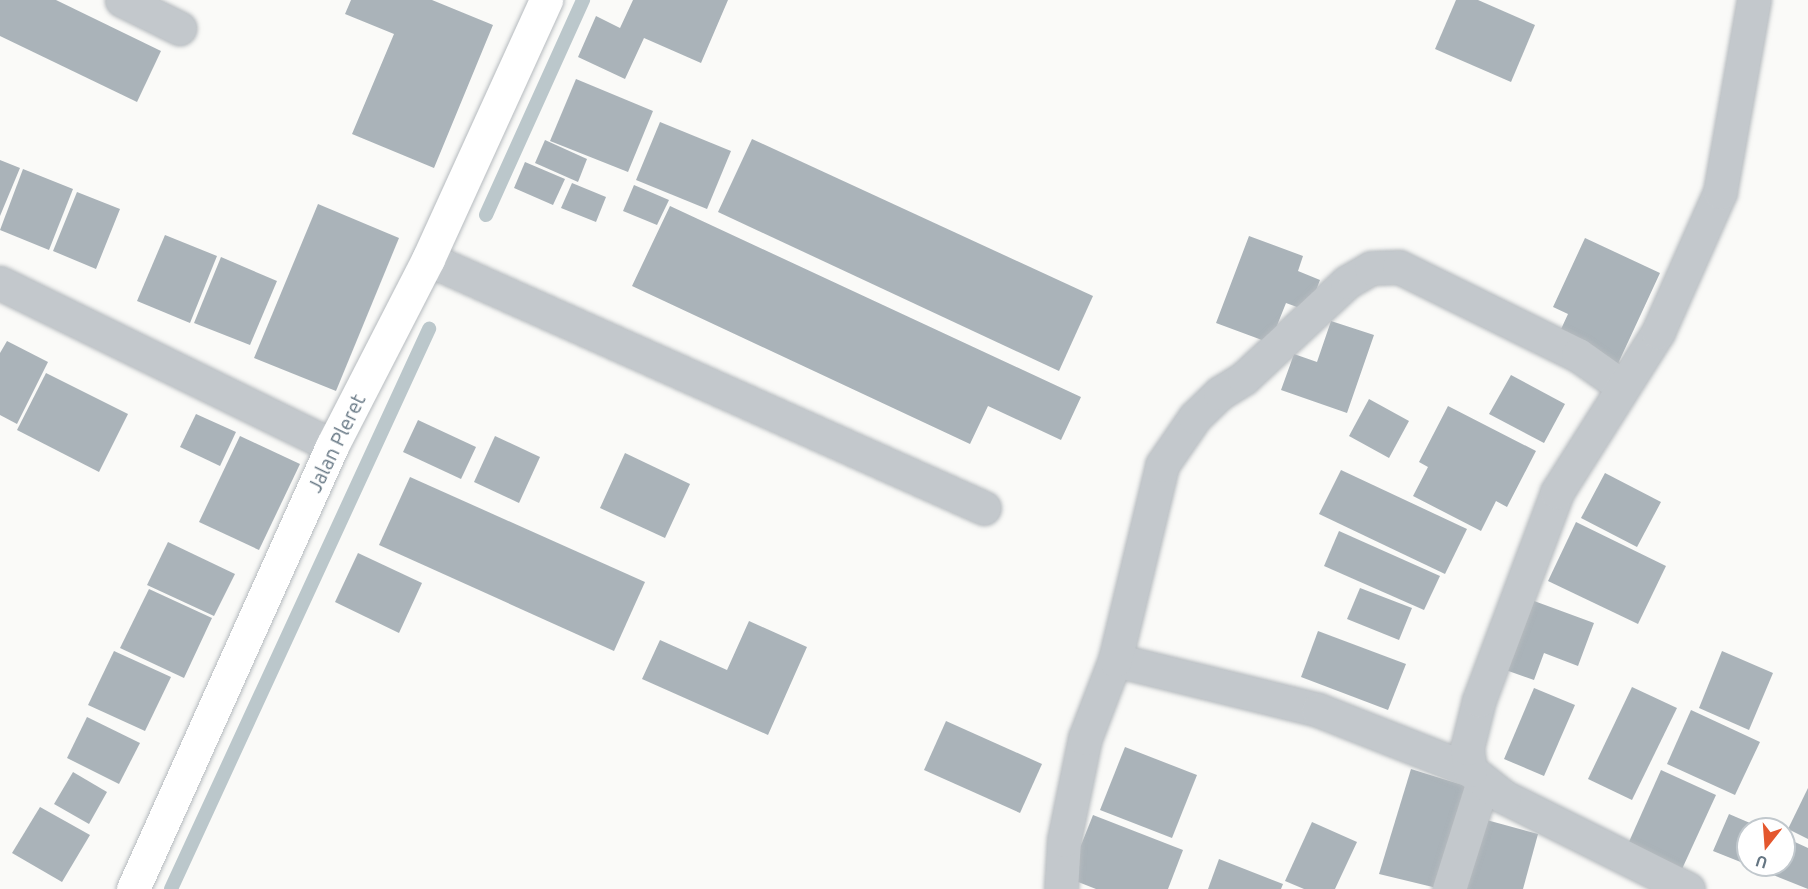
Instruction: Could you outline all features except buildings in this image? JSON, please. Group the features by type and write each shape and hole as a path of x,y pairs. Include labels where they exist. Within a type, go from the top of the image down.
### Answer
{"main road":[{"name":"Jalan Pleret","path":"133,889 333,446 428,259 546,0"}],"street":[{"path":"122,0 179,28"},
{"path":"1449,889 1476,776 1467,748 1479,700 1557,492 1684,282 1720,192 1754,0"},
{"path":"428,259 984,508"},
{"path":"1061,889 1064,840 1085,738 1115,660 1162,465 1195,417 1220,393 1244,378 1347,282 1371,268 1399,267 1578,355 1622,386"},
{"path":"0,283 333,446"},
{"path":"1115,660 1318,710 1476,776 1504,797 1688,889"}],"waterway":[{"path":"486,215 583,0"},
{"path":"171,889 429,329"}]}
